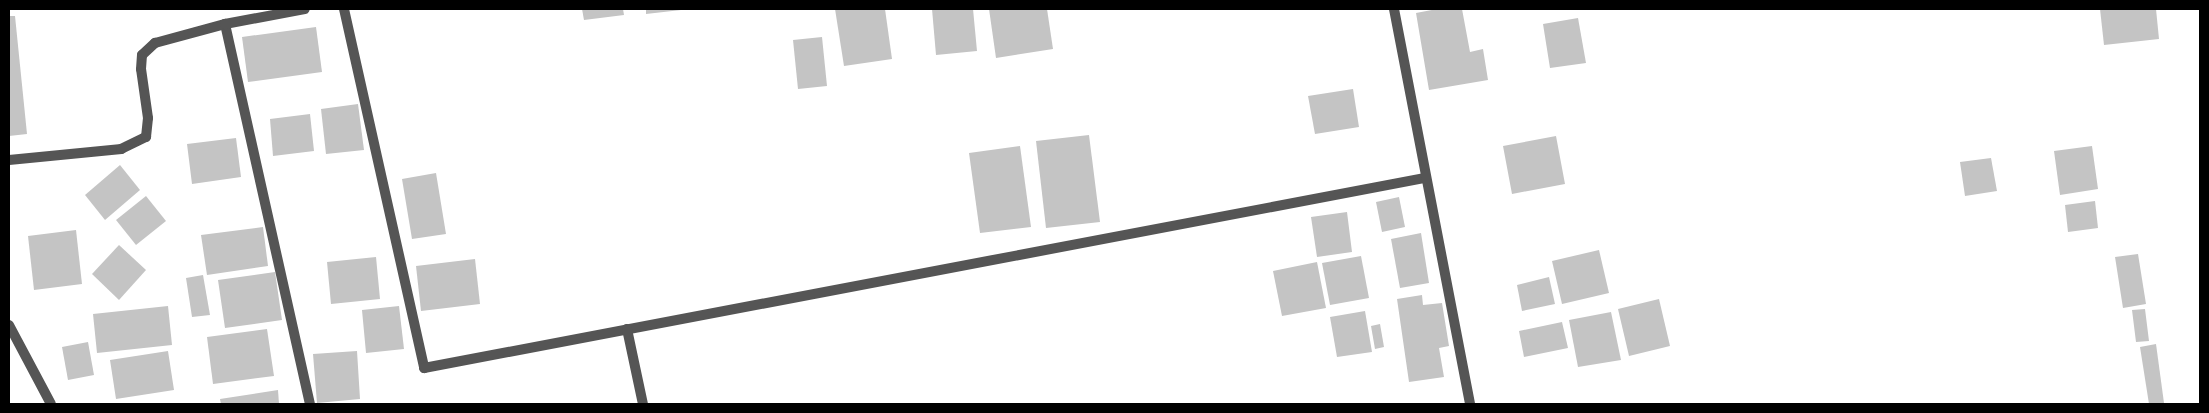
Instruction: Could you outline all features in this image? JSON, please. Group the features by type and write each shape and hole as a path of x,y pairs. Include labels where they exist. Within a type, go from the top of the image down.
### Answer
{"street":[{"path":"9,160 121,149 146,137 148,118 141,69 142,55 156,43 225,24 253,13 305,9"},
{"path":"344,9 424,368 1425,178"},
{"path":"1394,9 1470,404"},
{"path":"225,24 310,404"},
{"path":"9,325 51,404"},
{"path":"627,329 643,404"}],"building":[{"path":"582,9 623,9 624,15 584,20"},
{"path":"646,9 681,9 681,10 646,14"},
{"path":"835,9 885,9 892,59 844,66"},
{"path":"932,9 973,9 977,51 936,55"},
{"path":"989,9 1047,9 1053,49 996,58"},
{"path":"1437,9 1462,9 1470,52 1483,49 1488,80 1429,90 1416,13"},
{"path":"2100,9 2156,9 2159,39 2104,45"},
{"path":"9,16 15,16 27,134 9,136"},
{"path":"1578,18 1586,63 1550,68 1543,24"},
{"path":"316,27 322,72 248,82 242,37"},
{"path":"822,37 827,86 798,89 793,40"},
{"path":"1353,89 1359,127 1315,134 1308,96"},
{"path":"358,104 364,150 326,154 321,109"},
{"path":"310,114 314,151 273,156 270,119"},
{"path":"1089,135 1100,222 1046,228 1036,141"},
{"path":"1556,136 1565,184 1512,194 1503,146"},
{"path":"236,138 241,177 192,184 187,144"},
{"path":"1020,146 1031,227 980,233 969,153"},
{"path":"2092,146 2098,189 2060,195 2054,151"},
{"path":"1991,158 1997,191 1965,196 1960,162"},
{"path":"120,165 140,190 105,220 85,195"},
{"path":"436,173 446,234 412,239 402,179"},
{"path":"146,196 166,221 136,245 116,220"},
{"path":"1399,197 1405,227 1382,232 1376,202"},
{"path":"2095,201 2098,228 2068,232 2065,205"},
{"path":"1347,212 1352,252 1317,257 1311,217"},
{"path":"263,227 268,266 207,275 201,235"},
{"path":"76,230 82,284 34,290 28,236"},
{"path":"1421,233 1429,283 1400,288 1391,239"},
{"path":"119,245 146,270 119,300 92,274"},
{"path":"1599,250 1609,293 1562,304 1552,261"},
{"path":"2138,254 2146,304 2123,308 2115,257"},
{"path":"1361,256 1369,298 1330,305 1322,263"},
{"path":"376,257 380,299 331,304 327,262"},
{"path":"475,259 480,304 421,311 416,266"},
{"path":"1317,262 1326,308 1282,316 1273,271"},
{"path":"275,272 282,320 225,328 218,280"},
{"path":"203,275 210,315 192,317 186,278"},
{"path":"1549,277 1555,304 1522,311 1517,285"},
{"path":"1422,295 1423,305 1442,303 1449,346 1439,348 1444,377 1409,382 1397,299"},
{"path":"1659,299 1670,346 1629,356 1618,309"},
{"path":"168,306 172,345 97,353 93,314"},
{"path":"399,306 404,349 366,353 362,310"},
{"path":"2145,309 2149,341 2136,342 2132,310"},
{"path":"1365,311 1372,352 1337,357 1330,317"},
{"path":"1611,312 1621,360 1578,367 1569,320"},
{"path":"1562,322 1568,348 1524,357 1519,331"},
{"path":"1380,324 1384,347 1375,349 1371,326"},
{"path":"267,329 274,376 213,384 207,337"},
{"path":"88,342 94,375 68,380 62,347"},
{"path":"2156,344 2164,403 2149,404 2140,347"},
{"path":"168,351 174,390 116,399 110,360"},
{"path":"357,351 360,399 317,403 313,354"},
{"path":"278,390 279,404 221,404 220,399"}]}
